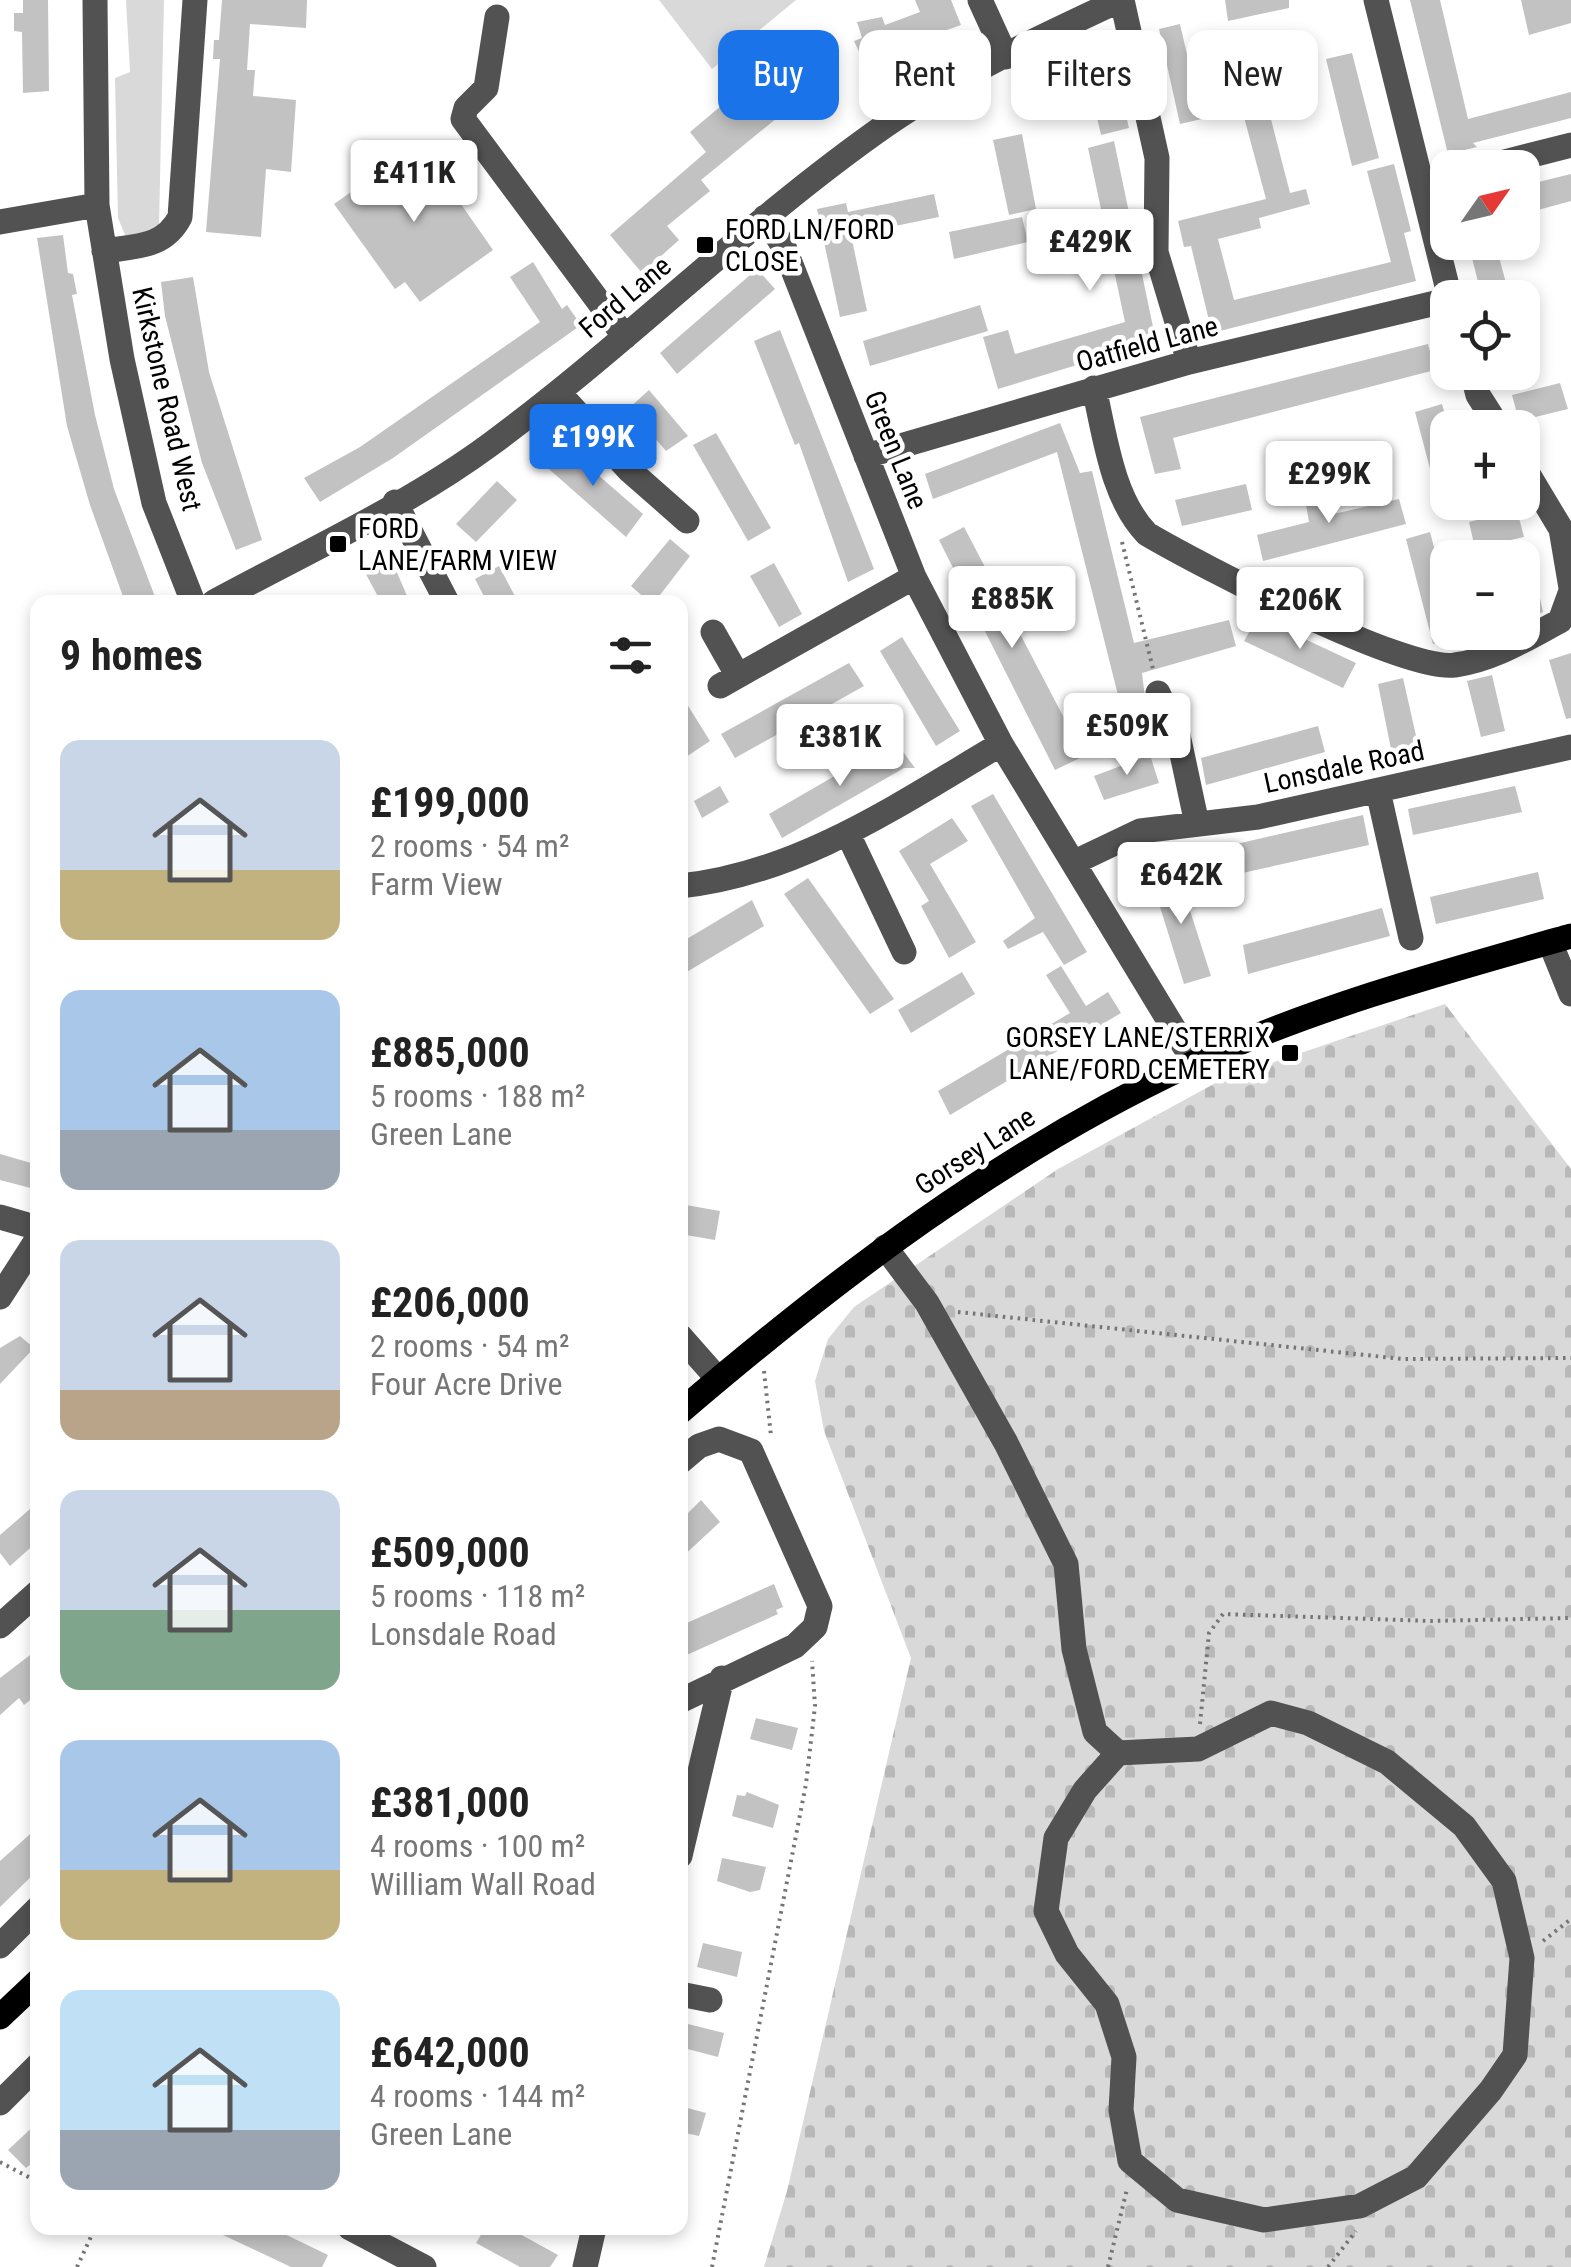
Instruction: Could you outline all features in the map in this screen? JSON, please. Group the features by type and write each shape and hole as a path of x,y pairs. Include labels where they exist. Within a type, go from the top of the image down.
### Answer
{"main road":[{"name":"Gorsey Lane","path":"688,1405 884,1247 1055,1135 1194,1062 1332,1008 1560,939"},
{"path":"0,2018 30,1988"}],"street":[{"name":"Kirkstone Road West","path":"96,0 97,205 104,251 122,359 154,502 190,595"},
{"path":"104,251 160,242 172,234 180,217 194,0"},
{"path":"980,0 1006,56"},
{"path":"1121,0 1157,158 1156,252 1189,362"},
{"name":"Ford Lane","path":"227,595 486,448 559,393 764,217 888,124 1006,56 1121,0"},
{"path":"1376,0 1430,164"},
{"path":"497,17 486,88 466,108 463,120 625,337"},
{"path":"1540,153 1571,145"},
{"path":"0,222 97,205"},
{"name":"Green Lane","path":"764,217 784,247 914,577 1001,744 1194,1062"},
{"name":"Oatfield Lane","path":"866,456 1189,362 1430,304"},
{"path":"1094,388 1110,458 1131,518 1147,534 1420,664 1453,666 1505,651 1560,621 1571,589 1560,529 1540,495"},
{"path":"559,393 629,470 688,521"},
{"path":"395,502 443,595"},
{"path":"713,632 729,681 914,577"},
{"path":"1158,693 1178,735 1197,824"},
{"path":"688,884 767,866 848,834 1001,744"},
{"name":"Lonsdale Road","path":"1075,862 1140,831 1258,816 1571,747"},
{"path":"1378,790 1411,938"},
{"path":"848,834 904,952"},
{"path":"1560,939 1571,994"},
{"path":"0,1216 30,1225"},
{"path":"884,1247 930,1309 1006,1442 1066,1564 1074,1649 1095,1732 1118,1753"},
{"path":"0,1297 30,1250"},
{"path":"688,1345 718,1379"},
{"path":"688,1456 709,1442 732,1441 751,1452 759,1462 820,1606 809,1636 688,1697"},
{"path":"0,1626 30,1599"},
{"path":"688,1822 722,1678"},
{"path":"1271,1714 1308,1723 1387,1762 1464,1826 1504,1880 1522,1958 1515,2055 1491,2090 1416,2176 1360,2206 1264,2220 1177,2200 1130,2161 1121,2110 1124,2057 1106,2004 1067,1954 1046,1910 1056,1838 1084,1790 1118,1753 1198,1748 1271,1714"},
{"path":"688,1759 700,1772"},
{"path":"0,1946 30,1916"},
{"path":"688,1996 710,2000"},
{"path":"0,2103 30,2072"},
{"path":"363,2235 424,2267"},
{"path":"585,2267 592,2235"}],"path":[{"path":"1131,518 1120,531 1158,693"},
{"path":"930,1309 1403,1360 1571,1358"},
{"path":"756,1348 765,1373 772,1446"},
{"path":"1198,1748 1209,1633 1223,1614 1428,1621 1571,1618"},
{"path":"712,2267 806,1784 815,1706 809,1636"},
{"path":"1522,1958 1571,1919"},
{"path":"1108,2267 1130,2161"},
{"path":"0,2162 30,2178"},
{"path":"77,2267 92,2235"}],"green space":[{"path":"126,0 164,0 159,225 130,247 118,218 115,78 130,72"},
{"path":"659,0 796,0 759,30 718,30 718,64 712,69"},
{"path":"1445,1004 1571,1169 1571,2267 764,2267 787,2191 911,1658 824,1431 815,1381 828,1339 854,1307 1058,1169 1221,1080"}],"building":[{"path":"23,0 48,0 49,91 23,93 22,32 14,31 14,13 23,13"},
{"path":"222,0 307,0 306,28 250,24 247,70 255,70 253,96 296,100 291,172 266,169 261,237 206,232 220,59 213,59 214,40 219,40"},
{"path":"915,0 951,0 961,25 947,30 860,30 857,22 882,17 885,25 920,12"},
{"path":"1225,0 1289,0 1289,8 1228,21"},
{"path":"1410,0 1440,0 1468,119 1571,92 1571,118 1473,143 1477,147 1447,150"},
{"path":"1521,0 1571,0 1571,23 1529,35"},
{"path":"1180,24 1187,54 1187,120 1197,120 1180,124 1167,65 1167,30 1159,29"},
{"path":"1352,53 1379,158 1352,166 1326,59"},
{"path":"718,108 718,120 774,120 701,180 710,191 667,226 679,240 642,273 610,235 706,152 690,132"},
{"path":"1098,120 1127,120 1129,128 1101,135"},
{"path":"1245,120 1271,120 1290,193 1306,189 1310,204 1259,218 1261,228 1218,239 1234,300 1391,262 1367,171 1394,164 1411,231 1404,233 1416,281 1212,333 1191,246 1184,247 1178,221 1266,199"},
{"path":"1022,134 1036,209 1009,215 993,140"},
{"path":"1114,141 1156,341 998,389 983,337 1008,330 1015,354 1125,322 1088,148"},
{"path":"419,144 493,250 420,302 405,282 395,289 334,204"},
{"path":"1571,174 1571,201 1540,209 1540,182"},
{"path":"934,194 939,217 851,235 867,311 840,317 817,209 846,203 848,212"},
{"path":"1022,217 1028,242 954,259 949,232"},
{"path":"63,235 68,273 73,274 77,294 72,295 95,415 114,489 154,595 122,595 90,505 67,426 37,238"},
{"path":"1472,260 1500,260 1505,280 1478,280"},
{"path":"533,262 562,309 567,305 581,325 393,458 320,502 304,478 360,447 540,322 510,277"},
{"path":"757,269 775,289 677,374 660,353"},
{"path":"193,277 209,372 262,540 236,550 202,463 165,316 161,282"},
{"path":"980,305 988,331 870,366 863,341"},
{"path":"780,330 874,569 848,582 799,443 795,445 754,341"},
{"path":"1428,344 1430,351 1430,371 1173,438 1181,469 1155,474 1140,417"},
{"path":"1560,383 1568,409 1540,416 1540,410 1516,410 1512,395"},
{"path":"649,390 688,436 666,451 629,408"},
{"path":"1442,404 1444,410 1430,410 1430,469 1415,412"},
{"path":"1060,423 1080,473 1092,471 1134,643 1229,620 1236,646 1142,673 1146,706 1122,711 1057,452 933,499 925,474"},
{"path":"716,433 771,528 748,541 693,445"},
{"path":"560,442 643,514 626,537 541,462"},
{"path":"1310,474 1325,516 1399,499 1406,524 1263,561 1257,535 1309,522 1301,476"},
{"path":"497,481 517,500 476,542 456,524"},
{"path":"1246,484 1252,510 1182,526 1175,500"},
{"path":"1520,520 1524,537 1473,540 1469,522"},
{"path":"964,527 1084,756 1055,770 939,540"},
{"path":"1430,532 1432,540 1430,632 1406,539"},
{"path":"670,539 690,556 660,595 641,595 631,586"},
{"path":"389,554 407,595 377,595 362,567"},
{"path":"774,563 802,614 779,627 750,576"},
{"path":"499,566 514,595 483,595 475,579"},
{"path":"1258,617 1356,663 1343,688 1244,641"},
{"path":"902,637 960,731 936,746 880,651"},
{"path":"1571,653 1571,718 1566,719 1549,660"},
{"path":"849,663 864,686 735,758 721,734"},
{"path":"1492,675 1505,731 1481,737 1467,681"},
{"path":"1403,678 1419,749 1392,754 1378,684"},
{"path":"688,706 710,741 688,756"},
{"path":"1318,726 1325,752 1206,785 1201,758"},
{"path":"895,741 915,768 904,768 782,838 769,814"},
{"path":"1150,755 1159,783 1104,800 1094,776"},
{"path":"720,786 729,802 702,818 694,801"},
{"path":"1515,786 1522,812 1413,835 1408,809"},
{"path":"993,794 1087,952 1064,965 1043,932 1008,949 1003,941 1035,918 971,806"},
{"path":"1363,815 1369,845 1224,877 1219,848"},
{"path":"952,818 968,841 930,864 976,942 949,958 921,906 929,901 899,851"},
{"path":"1177,870 1211,976 1184,984 1151,878"},
{"path":"1538,872 1544,899 1436,924 1430,897"},
{"path":"808,878 894,999 870,1014 784,894"},
{"path":"752,900 764,926 688,971 688,938"},
{"path":"1382,908 1390,936 1248,974 1243,945"},
{"path":"1061,966 1086,1006 1108,992 1121,1013 950,1115 938,1091 1070,1013 1046,975"},
{"path":"962,972 975,994 911,1033 898,1010"},
{"path":"0,1154 30,1163 30,1188 0,1180"},
{"path":"688,1205 720,1211 715,1240 688,1235"},
{"path":"20,1336 30,1345 30,1352 0,1384 0,1348"},
{"path":"701,1500 720,1522 688,1552 688,1513"},
{"path":"30,1509 30,1548 10,1566 0,1553 0,1535"},
{"path":"774,1584 783,1607 776,1610 778,1614 688,1654 688,1622"},
{"path":"30,1655 30,1700 24,1705 19,1698 0,1715 0,1678"},
{"path":"756,1718 798,1728 792,1750 750,1739"},
{"path":"747,1792 779,1805 773,1828 732,1816 737,1795 745,1796"},
{"path":"30,1834 30,1878 0,1907 0,1861"},
{"path":"722,1858 766,1867 760,1890 750,1892 717,1881"},
{"path":"703,1943 742,1952 737,1977 697,1967"},
{"path":"688,2024 724,2033 718,2057 688,2049"},
{"path":"688,2108 706,2113 699,2136 688,2134"},
{"path":"30,2129 30,2165 26,2168 8,2150"},
{"path":"223,2235 287,2235 328,2255 322,2267 291,2267"},
{"path":"481,2235 522,2235 558,2255 550,2267 520,2267 476,2243"}],"place":[{"name":"FORD LN/FORD CLOSE","path":"705,245"},
{"name":"FORD LANE/FARM VIEW","path":"338,544"},
{"name":"GORSEY LANE/STERRIX LANE/FORD CEMETERY","path":"1290,1053"}]}
